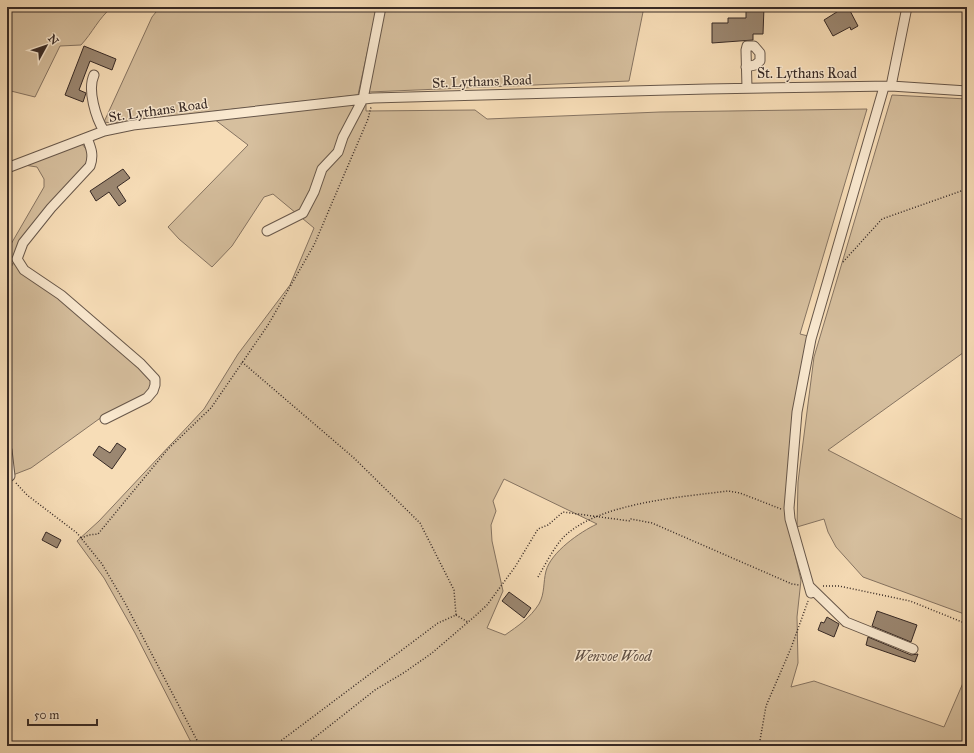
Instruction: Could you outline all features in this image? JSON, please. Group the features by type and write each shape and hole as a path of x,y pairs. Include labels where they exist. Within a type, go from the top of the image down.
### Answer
{"street":[{"path":"267,231 303,213 322,169 338,152 343,137 363,99 381,7"},
{"path":"907,7 887,86 811,339 797,412 789,508 790,519 810,589 846,622 913,649"},
{"path":"746,67 747,88"},
{"path":"94,75 91,88 95,111 98,121 104,131"},
{"name":"St. Lythans Road","path":"7,168 104,131 133,125 373,98 747,88 887,86 967,92"},
{"path":"87,138 92,150 93,159 90,166 50,208 23,244 17,259 24,270 61,295 141,364 155,379 155,385 148,398 105,419"},
{"path":"7,450 10,476"}],"path":[{"path":"81,538 98,534 168,449 211,408 268,325 314,245 368,119 373,98"},
{"path":"841,264 882,219 967,189"},
{"path":"242,362 354,458 420,522 454,590 456,615"},
{"path":"10,476 27,495 76,533 102,564 125,603 200,746"},
{"path":"538,577 561,540 571,531 595,518 653,501 728,491 751,497 778,509 789,508"},
{"path":"304,746 375,690 405,672 432,653 468,623 486,605 515,567 538,529 548,525 563,512 595,518 630,521 631,519 652,523 792,584 810,589 839,586 910,601 967,624"},
{"path":"759,746 766,706 791,648 810,589"},
{"path":"456,615 468,623"},
{"path":"274,746 438,622 456,615"}],"green space":[{"path":"7,7 112,7 103,16 81,45 60,46 35,97 7,90"},
{"path":"160,7 377,7 358,95 112,123 104,122 152,17"},
{"path":"384,7 644,7 629,81 369,92"},
{"path":"892,95 967,99 967,350 828,450 967,522 967,615 863,577 836,547 828,532 824,519 797,527 798,482 814,357"},
{"name":"Wenvoe Wood","path":"366,102 366,111 475,110 487,119 660,112 867,109 800,334 812,337 788,487 787,521 801,580 797,617 798,663 791,687 814,681 944,727 966,676 967,746 193,746 135,633 104,578 77,541 99,521 204,409 238,354 290,285 314,228 273,194 264,197 232,246 212,267 179,239 168,227 248,145 214,119","holes":["504,479 597,524 567,543 554,557 546,571 541,600 528,618 505,635 487,628 503,591 492,541 491,525 496,511 493,501"]},
{"path":"82,144 91,155 90,158 15,255 14,264 22,272 52,290 150,374 153,383 149,393 99,419 31,468 13,475 7,414 7,274 13,264 7,260 7,251 44,187 44,179 37,167 24,165"}],"building":[{"path":"746,7 764,7 763,34 753,34 753,40 712,43 712,23 728,23 728,18 746,18"},
{"path":"838,7 848,7 858,26 851,30 850,27 833,36 824,20 840,10"},
{"path":"84,46 116,59 112,70 90,61 79,90 86,93 83,102 65,95"},
{"path":"123,169 130,178 117,187 126,201 119,206 109,192 96,201 90,191"},
{"path":"117,443 126,449 112,469 93,455 99,446 110,453"},
{"path":"46,532 61,540 57,548 42,540"},
{"path":"509,592 531,608 524,618 502,601"},
{"path":"877,611 917,625 911,642 872,626"},
{"path":"827,617 839,624 834,637 818,630 821,622 824,623"},
{"path":"868,637 911,655 918,654 915,662 866,645"}]}
